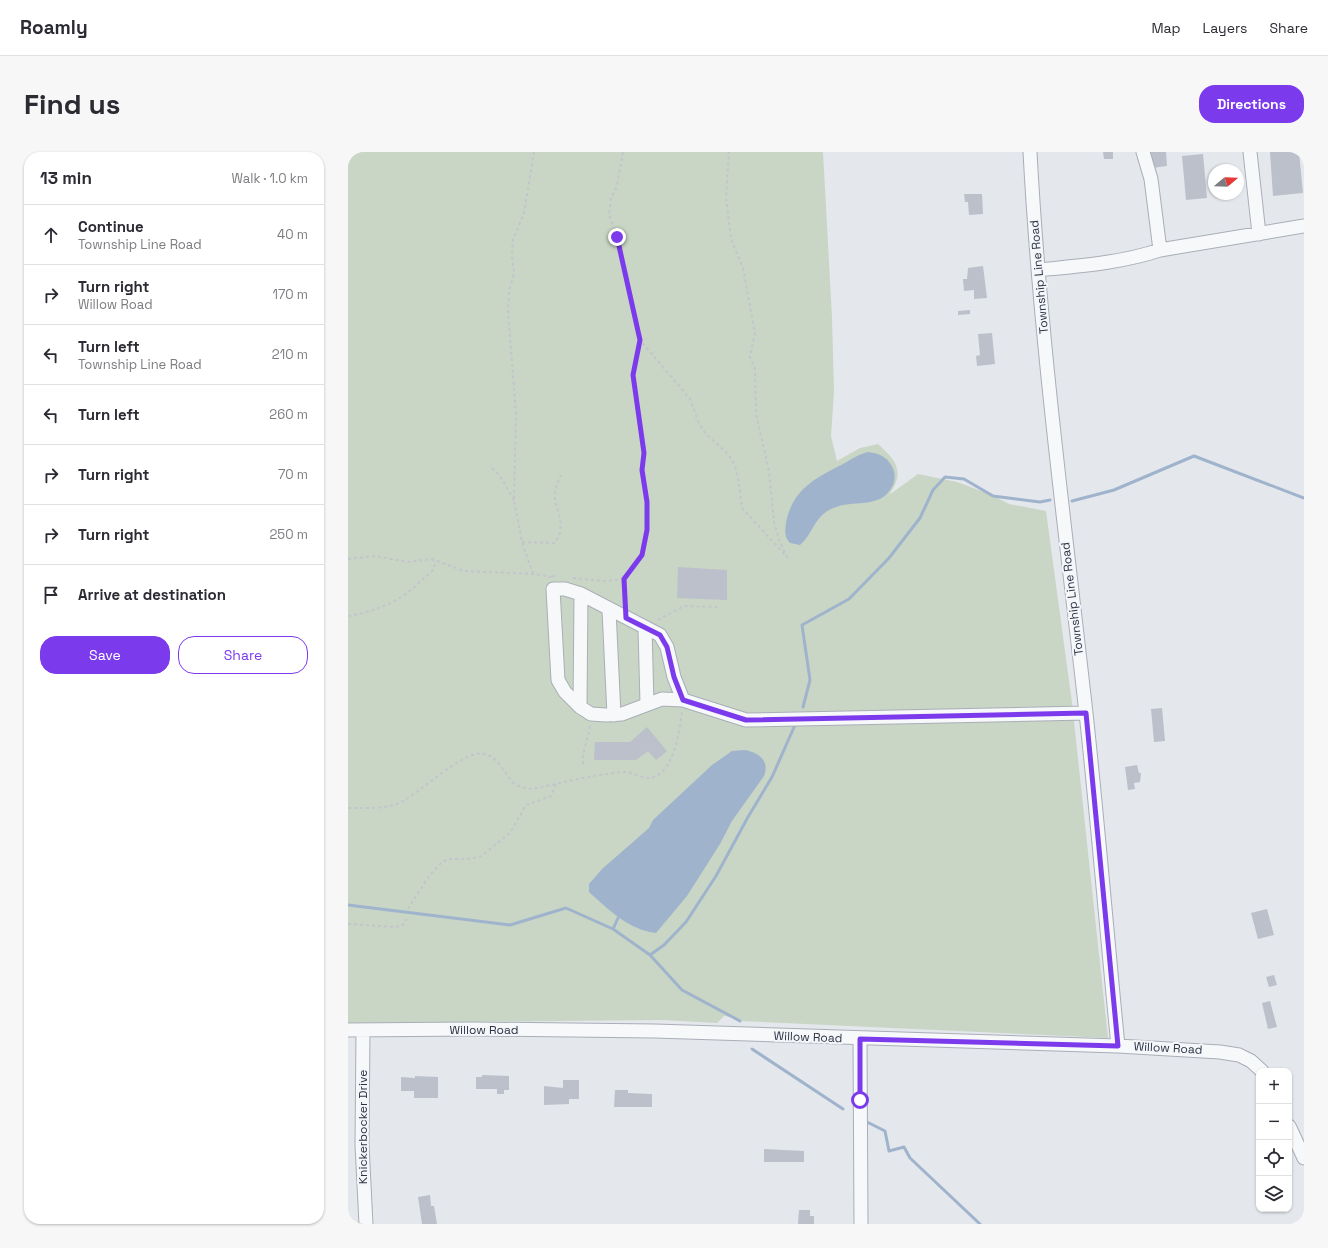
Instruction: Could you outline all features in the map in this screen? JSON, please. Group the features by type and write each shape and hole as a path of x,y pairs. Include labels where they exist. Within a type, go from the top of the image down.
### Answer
{"street":[{"name":"Township Line Road","path":"1030,152 1038,270 1058,476 1086,713 1118,1046"},
{"path":"1143,152 1151,179 1160,250"},
{"path":"1250,152 1259,234"},
{"path":"1038,270 1138,257 1160,250 1304,226"},
{"path":"683,700 674,677 667,647 660,635 609,610 581,594 553,589 558,680 566,692 586,710 614,715 636,709 662,699 683,700 746,720 1086,713"},
{"path":"581,594 586,710"},
{"path":"609,610 614,715"},
{"path":"645,628 647,704"},
{"name":"Willow Road","path":"348,1030 475,1029 655,1031 860,1039 1118,1046 1220,1052 1239,1055 1251,1061 1259,1068"},
{"name":"Knickerbocker Drive","path":"363,1030 362,1145 366,1224"},
{"path":"860,1039 861,1224"},
{"path":"1292,1132 1304,1158"}],"path":[{"path":"533,574 522,542 514,501 516,414 508,311 509,291 514,273 512,257 513,240 524,213 534,152"},
{"path":"623,152 618,180 610,199 609,215 617,237 640,340 633,375 644,453 642,470 647,502 647,530 642,555 624,579 626,618"},
{"path":"640,340 690,399 698,421 706,433 729,455 737,472 742,508 787,557 779,540 774,522 769,471 756,414 755,369 750,357 755,333 748,291 743,268 730,239 726,197 728,152"},
{"path":"492,468 500,476 514,501"},
{"path":"522,542 555,543 560,531 560,520 554,493 556,484 561,475"},
{"path":"348,559 375,556 408,562 432,559 464,572 533,574 559,577"},
{"path":"348,616 385,607 400,598 434,569 435,564 432,559"},
{"path":"552,576 553,589"},
{"path":"566,578 604,581 624,579"},
{"path":"645,628 684,606 717,607"},
{"path":"348,808 376,808 394,805 421,790 456,763 473,754 484,754 495,758 513,782 522,787 532,789 624,771 643,777 654,777 668,761 679,739 683,700"},
{"path":"583,764 583,754 589,738 586,710"},
{"path":"408,909 425,882 441,863 448,859 480,857 510,833 526,805 551,796 556,784"},
{"path":"348,924 395,927 403,925 407,918"}],"green space":[{"path":"348,152 823,152 832,317 834,391 831,436 837,461 860,448 878,444 890,456 897,467 897,480 889,495 918,474 957,482 992,495 1009,504 1046,511 1072,703 1108,1038 740,1021 732,1017 724,1016 717,1023 662,1020 348,1023"}],"water":[{"path":"868,452 882,456 893,467 895,476 894,482 887,494 872,502 835,507 822,515 800,545 790,543 785,531 786,523 789,512 799,494 806,486 823,474 859,455"},
{"path":"744,750 759,755 762,758 766,766 764,776 732,821 720,844 687,896 656,933 637,928 628,923 612,912 589,892 589,884 602,869 649,828 653,820 712,765 732,751"}],"building":[{"path":"1103,152 1113,152 1113,159 1104,159"},
{"path":"1151,152 1166,152 1167,166 1152,168"},
{"path":"1270,152 1299,152 1303,193 1273,196"},
{"path":"1203,154 1207,198 1186,200 1182,156"},
{"path":"964,194 982,194 983,214 969,215 968,202 965,202"},
{"path":"983,266 987,298 974,299 974,290 964,291 963,279 967,279 968,268"},
{"path":"970,310 970,314 958,315 958,311"},
{"path":"992,333 995,364 977,366 976,356 980,355 978,334"},
{"path":"678,567 727,570 727,600 677,598"},
{"path":"1162,708 1165,741 1154,742 1151,709"},
{"path":"647,727 667,751 656,760 648,751 636,760 594,760 595,742 630,742"},
{"path":"1137,765 1139,773 1141,773 1140,782 1134,783 1135,789 1128,790 1125,767"},
{"path":"1267,909 1274,935 1258,939 1251,913"},
{"path":"1274,975 1277,985 1269,987 1266,977"},
{"path":"1270,1001 1277,1027 1268,1029 1262,1003"},
{"path":"482,1075 509,1076 509,1090 504,1090 504,1094 497,1094 497,1089 476,1089 476,1077 482,1077"},
{"path":"415,1076 438,1077 438,1098 414,1098 414,1091 401,1091 401,1077 415,1078"},
{"path":"563,1080 579,1080 579,1099 569,1099 569,1104 544,1105 544,1086 563,1088"},
{"path":"615,1090 628,1090 628,1093 652,1094 652,1107 614,1107"},
{"path":"764,1149 804,1151 804,1162 764,1162"},
{"path":"430,1195 431,1206 434,1206 437,1224 422,1224 418,1197"},
{"path":"799,1210 810,1210 810,1216 814,1216 814,1224 798,1224"}],"waterway":[{"path":"1072,501 1114,490 1194,456 1304,498"},
{"path":"803,707 810,680 802,625 849,599 889,558 920,518 933,490 945,477 964,479 993,496 1040,502 1050,500"},
{"path":"650,955 664,945 686,922 716,876 772,777 795,725"},
{"path":"348,905 510,925 566,908 613,929"},
{"path":"618,918 613,929 650,955 682,990 740,1021"},
{"path":"752,1049 843,1109"},
{"path":"867,1122 885,1131 889,1151 904,1147 910,1158 980,1224"}],"route":[{"path":"617,237 640,340 639,352 633,375 644,453 642,470 647,502 647,530 642,555 624,579 626,618 660,635 667,647 674,677 683,700 746,720 1086,713 1118,1046 860,1039 860,1100"}]}
